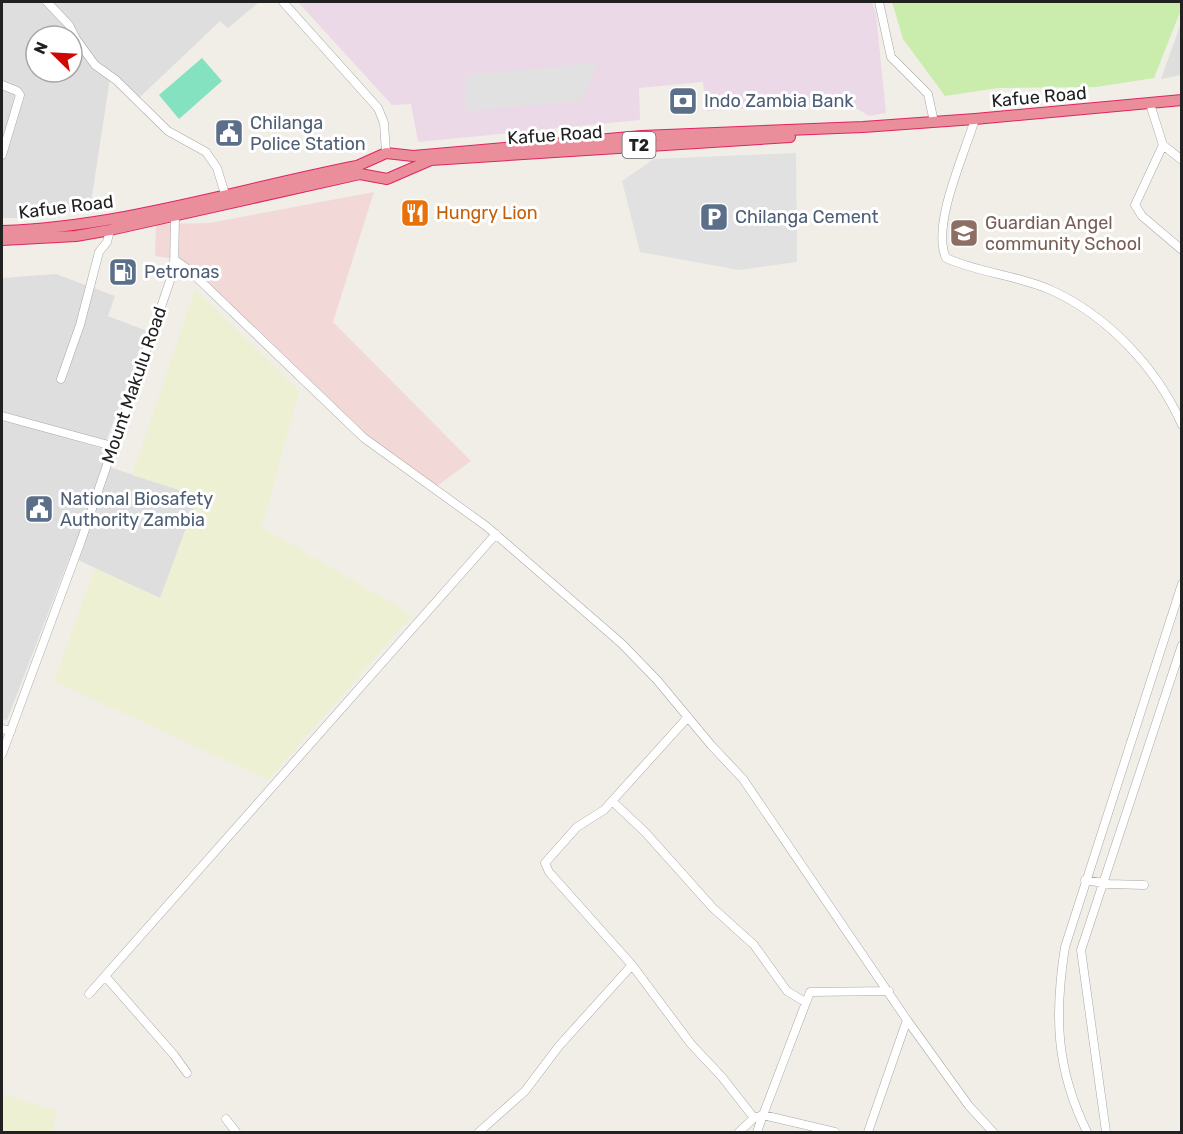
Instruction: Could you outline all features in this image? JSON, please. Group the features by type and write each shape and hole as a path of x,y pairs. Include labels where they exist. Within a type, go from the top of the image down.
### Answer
{"highway":[{"name":"Kafue Road","path":"2,231 78,225 357,166 386,155 413,156 642,136 863,127 1182,100"},
{"name":"Kafue Road","path":"396,176 431,160 856,132 863,127"},
{"path":"386,155 400,163 396,176 387,179 379,176 374,166 386,155"},
{"name":"Kafue Road","path":"2,240 76,236 360,174 379,176"}],"street":[{"path":"47,2 69,25 95,65 116,80 168,131 206,152 217,168 225,194"},
{"path":"283,2 378,108 384,123 386,155"},
{"path":"879,2 891,57 928,94 934,122"},
{"path":"2,85 17,90 20,95 2,155"},
{"path":"1150,104 1163,146 1182,160"},
{"path":"975,119 948,202 942,242 946,258 1050,290 1093,314 1124,342 1182,413"},
{"path":"1163,146 1135,205 1142,216 1182,250"},
{"name":"Mount Makulu Road","path":"2,754 112,446 175,260 175,215"},
{"path":"62,379 80,324 99,252 107,242 110,230"},
{"path":"175,260 189,270 364,438 496,534 621,643 743,779 908,1020 969,1106 993,1132"},
{"path":"1171,401 1182,425"},
{"path":"2,416 112,446"},
{"path":"89,994 496,534"},
{"path":"1087,1132 1066,1082 1058,1030 1065,947 1182,584"},
{"path":"1106,1132 1080,954 1182,645"},
{"path":"688,717 612,801 577,827 545,863 549,872 632,965 692,1044 722,1077 754,1118"},
{"path":"2,729 11,731"},
{"path":"612,801 645,832 712,908 754,945 787,991 805,1002"},
{"path":"1085,880 1144,885"},
{"path":"479,1132 525,1090 559,1046 632,965"},
{"path":"105,976 174,1054 187,1073"},
{"path":"757,1132 810,992 889,991"},
{"path":"868,1132 908,1020"},
{"path":"739,1132 754,1118 763,1115 835,1132"},
{"path":"226,1119 237,1132"}],"shaded area":[{"path":"2,2 259,2 228,28 220,21 139,98 111,72 90,209 28,218 2,218"},
{"path":"298,2 872,2 876,14 886,113 869,116 846,102 707,111 703,82 639,88 640,120 418,142 411,104 392,105"},
{"path":"1181,23 1181,75 1161,79"},
{"path":"597,63 581,101 465,111 465,75"},
{"name":"Chilanga Cement","path":"796,153 797,262 739,270 640,252 622,181 654,159"},
{"path":"374,192 333,322 471,461 437,486 365,434 182,260 155,256 156,224 209,223"},
{"path":"56,274 115,296 108,316 147,331 106,442 2,412 2,278"},
{"path":"2,419 107,450 103,465 198,496 160,599 70,556 7,720 2,719"}],"green space":[{"path":"892,2 1181,2 1182,7 1154,78 1096,87 998,88 945,96 903,39"},
{"path":"202,58 222,81 179,119 159,95"},
{"path":"195,289 299,391 262,527 412,615 268,780 54,681 95,568 160,598 198,496 132,475"},
{"path":"2,1094 56,1111 53,1132 2,1132"}],"place":[{"name":"Indo Zambia Bank","path":"683,101"},
{"name":"Chilanga Police Station","path":"229,133"},
{"name":"Hungry Lion","path":"415,213"},
{"name":"Chilanga Cement","path":"714,217"},
{"name":"Guardian Angel community School","path":"964,233"},
{"name":"Petronas","path":"123,272"},
{"name":"National Biosafety Authority Zambia","path":"39,509"}]}
